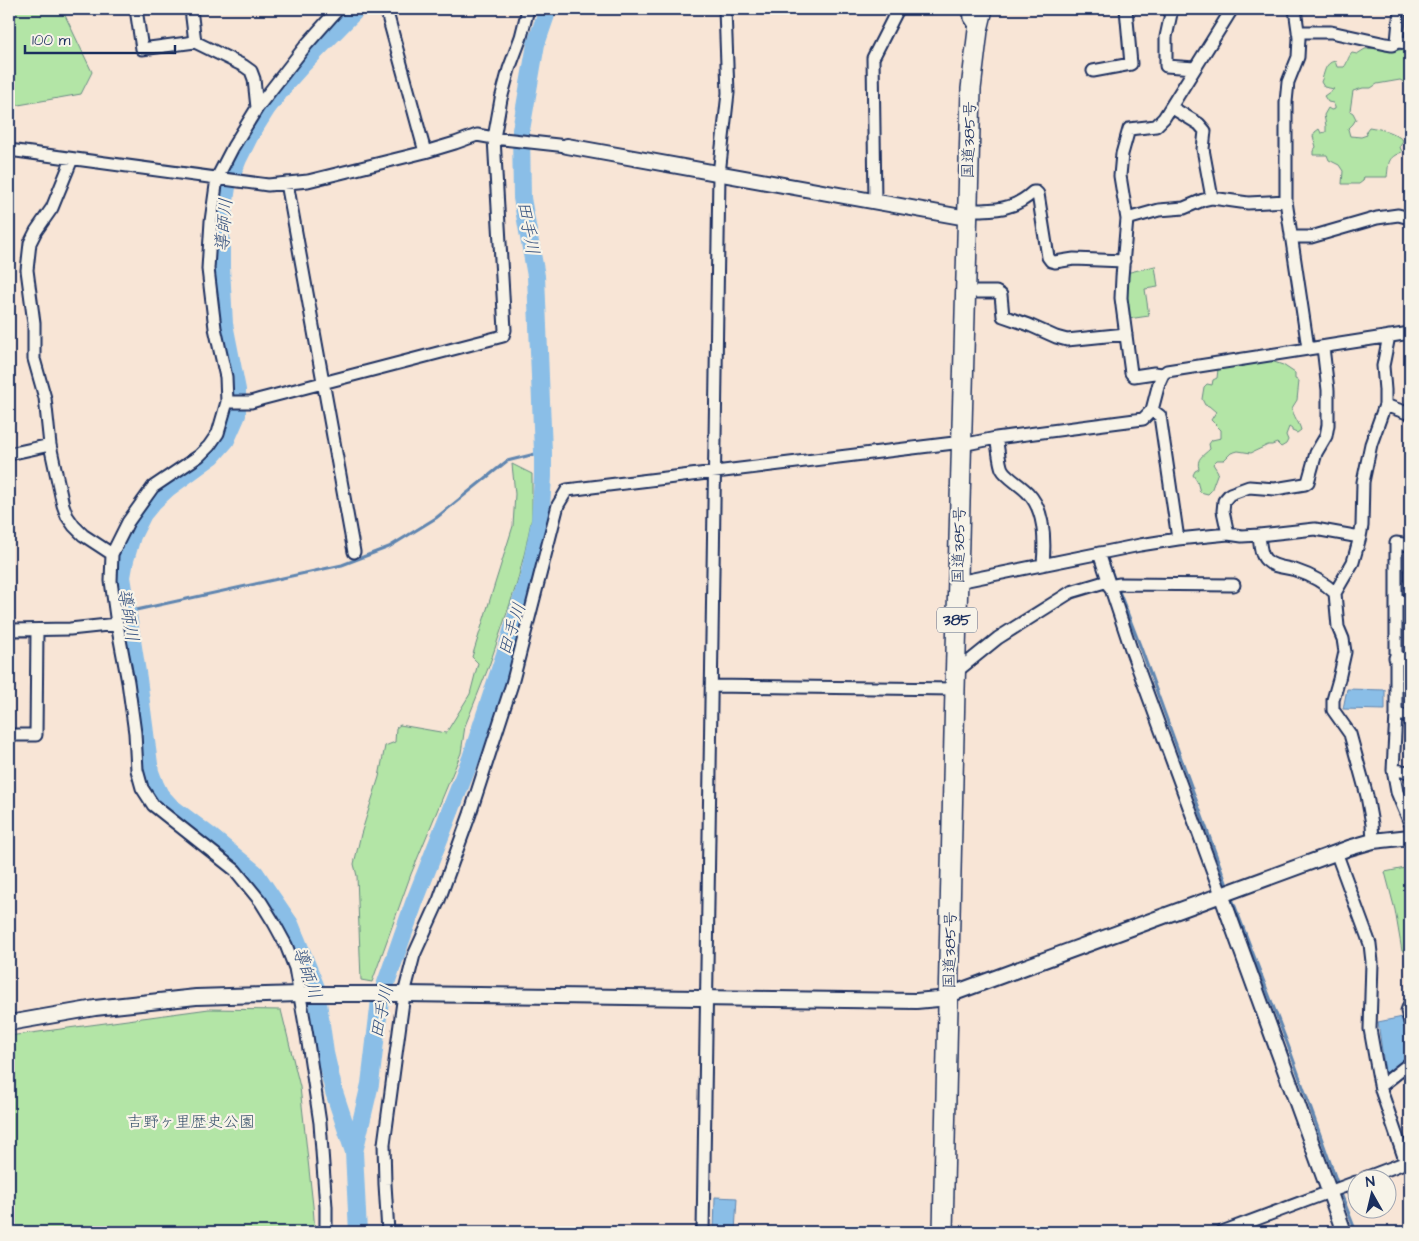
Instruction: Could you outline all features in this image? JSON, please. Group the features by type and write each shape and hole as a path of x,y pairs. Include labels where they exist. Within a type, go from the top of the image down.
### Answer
{"highway":[{"name":"国道385号","path":"943,1232 955,680 971,89 978,30 983,9"}],"street":[{"path":"136,9 142,49 195,42 244,66 251,71 254,79 257,108"},
{"path":"191,9 195,42"},
{"path":"326,1232 320,1123 300,994 294,968 286,945 262,902 235,870 153,805 142,788 137,770 135,733 128,682 111,581 112,554 128,522 153,487 199,456 209,446 218,433 227,402 226,376 215,328 208,269 210,222 217,178 257,108 307,44 338,9"},
{"path":"386,9 425,152"},
{"path":"227,402 251,402 503,336 505,330 494,138 501,98 528,9"},
{"path":"703,1232 719,174 728,93 725,9"},
{"path":"875,202 873,58 898,9"},
{"path":"969,9 970,18 978,30"},
{"path":"1093,71 1131,64 1126,9"},
{"path":"1172,9 1166,38 1166,66 1195,68"},
{"path":"1163,374 1154,373 1134,376 1131,373 1121,298 1127,219 1120,176 1122,154 1129,128 1156,126 1171,107 1232,9"},
{"path":"1295,9 1298,32 1298,57 1288,82 1286,102 1286,200 1308,348"},
{"path":"1397,42 1400,9"},
{"path":"1298,32 1331,32 1392,45 1397,42 1410,43"},
{"path":"1171,107 1199,124 1205,131 1203,149 1212,198"},
{"path":"9,150 240,182 268,184 308,182 425,152 477,135 567,146 875,202 967,214 1006,208 1036,192 1038,194 1048,257 1051,261 1055,262 1074,258 1124,262"},
{"path":"72,159 52,208 36,231 30,244 27,270 34,323 34,359 45,398 50,445 67,516 83,535 112,554"},
{"path":"287,183 354,552"},
{"path":"1127,219 1159,210 1184,208 1212,198 1248,203 1286,200"},
{"path":"1291,237 1311,237 1377,218 1398,216 1410,218"},
{"path":"965,292 996,292 1001,295 1004,316 1067,340 1126,334"},
{"path":"388,1232 384,1144 404,994 414,955 439,900 467,822 512,684 558,505 567,490 954,443 962,445 996,438 1143,419 1152,410 1159,383 1163,374 1167,371 1410,333"},
{"path":"1335,593 1353,562 1360,537 1363,482 1371,444 1385,405 1385,384 1382,366 1389,336"},
{"path":"1228,534 1224,501 1230,494 1249,487 1275,489 1308,482 1316,452 1326,436 1328,425 1328,390 1323,347"},
{"path":"1385,405 1410,414"},
{"path":"1152,410 1160,416 1178,539"},
{"path":"996,438 1002,469 1029,494 1038,511 1043,526 1045,548 1043,564"},
{"path":"9,454 50,445"},
{"path":"958,582 1140,544 1178,539 1228,534 1242,536 1315,529 1360,537"},
{"path":"1258,534 1262,554 1266,560 1277,566 1294,569 1308,575 1327,585 1335,593 1338,627 1343,639 1344,652 1340,679 1333,700 1333,710 1350,734 1367,796 1373,841"},
{"path":"1410,544 1396,542 1396,714 1393,770 1397,792 1410,823"},
{"path":"1099,553 1131,649 1344,1232"},
{"path":"711,686 955,680 998,638 1071,592 1108,584 1234,585"},
{"path":"1396,600 1410,601"},
{"path":"9,630 70,629 117,624"},
{"path":"9,735 36,735 37,630"},
{"path":"1395,658 1410,659"},
{"path":"1396,714 1410,716"},
{"path":"1393,770 1410,772"},
{"path":"9,1023 96,1008 196,997 300,994 916,1001 938,999 1336,852 1373,841 1410,837"},
{"path":"1336,852 1370,944 1372,962 1370,1029 1381,1086 1406,1160 1404,1163 1391,1168"},
{"path":"1410,1003 1407,1011 1410,1023"},
{"path":"1381,1086 1410,1063"},
{"path":"1222,1232 1346,1186"}],"green space":[{"path":"9,9 62,9 92,72 81,94 13,106 9,130"},
{"path":"1375,48 1390,51 1410,50 1410,85 1400,80 1353,91 1350,111 1356,119 1348,129 1350,136 1361,137 1367,135 1366,131 1369,127 1391,133 1403,140 1400,147 1402,152 1391,159 1387,177 1364,177 1363,181 1359,184 1342,184 1343,171 1339,165 1329,160 1327,155 1313,155 1316,147 1313,136 1319,129 1321,133 1326,132 1324,115 1328,108 1331,110 1335,109 1333,103 1328,102 1324,96 1334,89 1324,87 1321,82 1325,69 1331,62 1335,61 1337,67 1344,67 1352,53 1357,54 1365,49"},
{"path":"1155,266 1158,287 1145,289 1149,316 1128,319 1125,293 1126,273"},
{"path":"1268,360 1283,365 1295,373 1295,379 1299,381 1297,400 1292,408 1301,430 1297,433 1289,427 1286,435 1288,440 1281,447 1277,443 1251,453 1238,451 1231,453 1224,460 1217,460 1213,464 1218,472 1211,491 1208,494 1200,492 1193,475 1199,469 1198,462 1210,449 1209,444 1212,440 1221,438 1221,430 1211,420 1216,412 1205,405 1202,399 1204,387 1207,384 1212,385 1213,380 1217,378 1218,369 1236,364"},
{"path":"512,464 532,474 532,517 517,583 489,666 465,726 461,753 411,874 372,982 361,980 357,876 354,864 361,834 379,777 385,746 395,742 396,728 400,725 446,733 470,694 478,663 472,657 513,526 515,494"},
{"path":"1410,867 1410,951 1402,951 1395,910 1385,872"},
{"name":"吉野ヶ里歴史公園","path":"209,1009 281,1010 300,1087 315,1232 9,1232 9,1036"}],"water":[{"path":"1347,689 1385,690 1385,710 1343,709"},
{"path":"1403,1017 1410,1042 1410,1057 1387,1073 1385,1072 1378,1022"},
{"path":"715,1197 737,1198 735,1232 714,1232"}],"waterway":[{"name":"導師川","path":"354,1152 334,1092 325,1053 316,988 290,924 255,873 171,807 160,795 155,785 150,772 122,577 132,536 143,514 168,488 212,456 226,440 237,415 237,390 224,324 221,229 227,187 238,159 267,108 286,83 357,9"},
{"name":"田手川","path":"358,1232 354,1152 370,1084 380,1000 414,903 471,758 530,572 540,522 543,452 536,276 522,198 521,130 536,44 548,9"},
{"path":"127,612 342,565 389,547 436,518 507,461 543,452"},
{"path":"1107,560 1228,888"},
{"path":"1231,896 1288,1045 1338,1185"},
{"path":"1340,1191 1356,1232"}]}
